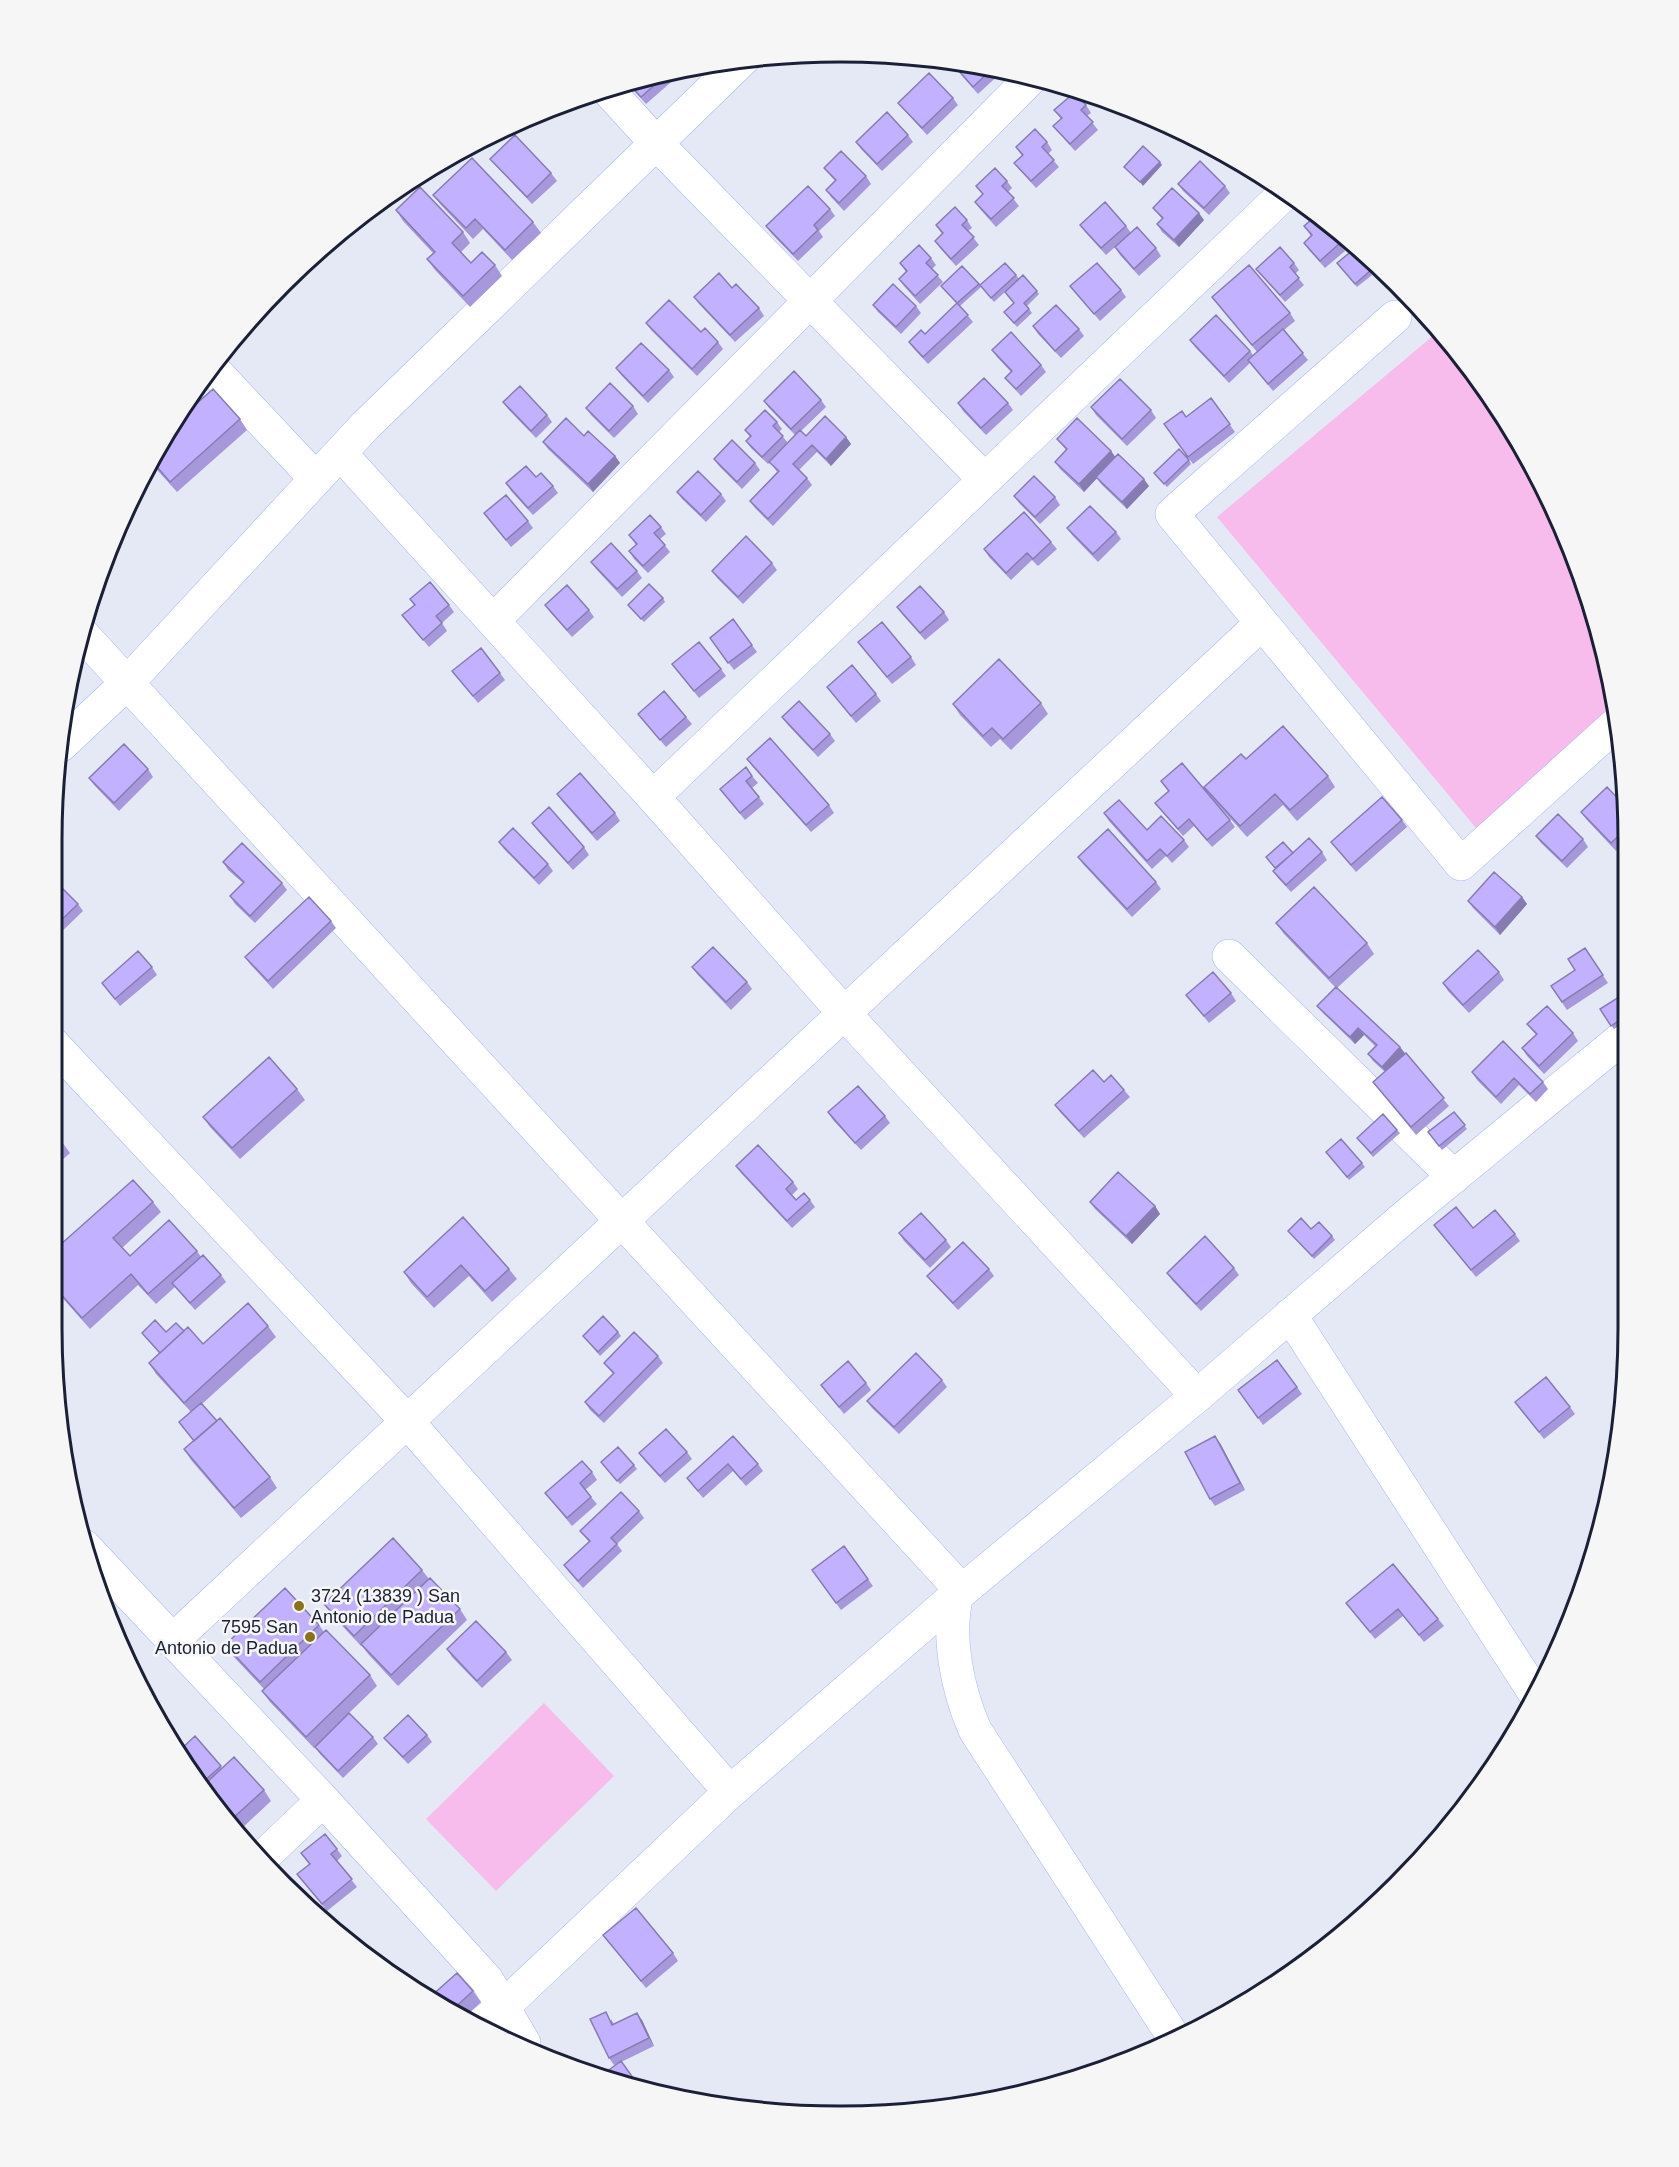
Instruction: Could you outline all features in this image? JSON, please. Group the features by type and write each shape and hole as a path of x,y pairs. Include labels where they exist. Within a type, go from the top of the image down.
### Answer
{"street":[{"path":"68,738 127,682 373,418 733,69"},
{"path":"493,621 1025,84"},
{"path":"613,96 656,143 985,480"},
{"path":"653,797 1279,198"},
{"path":"1395,317 1172,514 1461,864 1610,730"},
{"path":"217,373 316,479"},
{"path":"340,453 653,797 844,1013 1197,1396"},
{"path":"172,1641 1262,623"},
{"path":"88,640 622,1221 960,1593"},
{"path":"1229,956 1454,1177"},
{"path":"491,2016 730,1792 960,1593 1197,1396 1454,1177 1618,1053"},
{"path":"62,1054 407,1421 730,1792"},
{"path":"1290,1315 1530,1686"},
{"path":"109,1586 172,1641 323,1800 487,1980 491,2016 510,2032"},
{"path":"960,1593 953,1611 953,1630 958,1674 965,1706 975,1730 1170,2031"},
{"path":"267,1853 323,1800"}],"shaded area":[{"path":"1432,337 1457,366 1486,407 1537,495 1576,589 1591,638 1607,716 1476,828 1217,517"},
{"path":"544,1703 614,1776 496,1891 426,1819"}],"building":[{"path":"959,71 986,75 973,87"},
{"path":"929,73 953,98 922,128 898,103"},
{"path":"656,84 641,97 634,89"},
{"path":"1070,97 1081,100 1086,105 1081,110 1093,122 1070,144 1053,126 1062,118 1054,110"},
{"path":"887,112 908,135 877,164 856,142"},
{"path":"1035,129 1047,142 1042,147 1054,160 1031,181 1014,163 1023,155 1016,147"},
{"path":"515,135 551,173 527,197 490,159"},
{"path":"1143,146 1160,162 1140,182 1124,167"},
{"path":"841,151 866,176 839,203 826,190 836,180 824,168"},
{"path":"472,158 533,222 505,250 475,219 466,228 433,195"},
{"path":"1200,161 1225,186 1204,208 1178,184"},
{"path":"995,168 1007,181 1002,186 1014,198 991,219 975,202 983,194 976,186"},
{"path":"808,186 830,209 814,225 818,230 793,254 766,226"},
{"path":"420,187 463,232 452,243 471,263 482,252 495,265 463,296 427,259 435,252 396,210"},
{"path":"1172,188 1199,213 1174,240 1157,224 1163,218 1153,208"},
{"path":"1105,202 1126,226 1101,248 1080,225"},
{"path":"955,207 967,220 962,225 974,237 951,259 935,241 943,233 936,225"},
{"path":"1311,220 1339,244 1320,261 1304,243 1312,235 1304,226"},
{"path":"1137,227 1156,248 1134,269 1115,247"},
{"path":"919,245 931,258 926,263 938,275 915,296 899,279 907,271 900,263"},
{"path":"1280,247 1294,263 1290,267 1299,278 1280,295 1256,269"},
{"path":"1349,253 1370,271 1355,284 1337,263"},
{"path":"1005,263 1016,275 991,298 980,285"},
{"path":"1097,263 1121,290 1094,314 1070,286"},
{"path":"1249,265 1290,313 1252,345 1212,297"},
{"path":"962,266 979,284 957,303 941,286"},
{"path":"719,273 732,288 736,284 759,308 730,335 694,297"},
{"path":"1023,275 1037,291 1024,303 1029,309 1014,323 1004,312 1014,303 1005,292"},
{"path":"893,284 916,306 896,327 873,305"},
{"path":"669,300 701,332 705,328 718,342 692,369 646,323"},
{"path":"957,303 968,315 923,357 909,342 921,330 925,334"},
{"path":"1056,305 1079,329 1055,351 1033,326"},
{"path":"1216,315 1250,351 1224,376 1190,340"},
{"path":"1283,329 1303,353 1268,384 1248,360"},
{"path":"1011,332 1041,365 1016,389 1005,378 1012,371 992,350"},
{"path":"641,343 669,370 643,396 616,368"},
{"path":"794,371 821,400 791,429 764,401"},
{"path":"984,378 1008,403 981,428 958,403"},
{"path":"1120,379 1151,410 1122,439 1091,407"},
{"path":"610,383 633,406 609,431 586,408"},
{"path":"520,386 547,415 531,431 503,402"},
{"path":"213,389 240,419 170,482 157,467 193,407"},
{"path":"1211,398 1230,424 1188,457 1164,424 1182,411 1186,417"},
{"path":"765,410 777,422 773,426 783,436 762,457 746,441 751,436 745,430"},
{"path":"825,416 846,437 826,459 812,445 793,464 807,478 768,519 750,501 779,471 769,462 800,430 806,436"},
{"path":"566,418 584,436 588,431 615,456 588,484 543,442"},
{"path":"1077,418 1111,451 1079,484 1055,462 1067,449 1057,439"},
{"path":"732,440 755,463 737,482 714,459"},
{"path":"1179,449 1189,460 1164,484 1154,473"},
{"path":"1118,454 1144,479 1122,502 1096,477"},
{"path":"526,466 536,477 541,473 553,486 528,508 506,483"},
{"path":"698,471 721,494 701,515 677,492"},
{"path":"1034,476 1055,497 1035,517 1014,496"},
{"path":"506,495 528,521 506,540 484,513"},
{"path":"1090,506 1116,532 1093,554 1067,528"},
{"path":"1024,512 1051,542 1033,559 1027,553 1006,573 984,549"},
{"path":"650,515 661,527 654,533 665,545 643,566 629,551 637,544 629,535"},
{"path":"746,536 772,563 738,597 712,571"},
{"path":"611,543 637,571 617,589 591,562"},
{"path":"430,582 449,605 436,616 442,623 423,640 402,615 415,605 410,599"},
{"path":"649,584 663,598 641,619 628,605"},
{"path":"567,585 589,610 567,630 545,605"},
{"path":"920,586 944,612 920,633 897,607"},
{"path":"733,619 752,645 728,663 710,638"},
{"path":"882,622 911,657 887,677 858,642"},
{"path":"699,642 721,669 694,691 672,664"},
{"path":"481,648 500,673 473,696 452,671"},
{"path":"999,659 1041,703 1003,739 992,728 983,736 953,704"},
{"path":"852,665 876,694 851,716 827,687"},
{"path":"664,691 686,717 660,740 638,714"},
{"path":"799,701 830,734 813,750 782,717"},
{"path":"1283,726 1328,776 1290,810 1275,794 1240,826 1204,787 1241,754 1246,759"},
{"path":"770,738 829,805 806,825 747,759"},
{"path":"124,744 148,769 114,803 89,778"},
{"path":"1182,763 1230,820 1207,840 1189,819 1178,829 1155,803 1169,791 1161,781"},
{"path":"746,767 752,776 746,781 759,797 740,813 720,789"},
{"path":"580,773 615,813 592,833 557,794"},
{"path":"1607,787 1616,797 1618,837 1611,843 1581,812"},
{"path":"1382,797 1402,820 1351,865 1331,842"},
{"path":"1119,800 1147,830 1161,816 1184,840 1167,856 1160,849 1147,861 1104,813"},
{"path":"549,807 584,847 568,863 532,823"},
{"path":"1558,814 1583,839 1562,861 1536,836"},
{"path":"513,828 548,864 534,878 499,842"},
{"path":"1108,829 1156,882 1127,909 1078,857"},
{"path":"1309,838 1322,852 1286,885 1273,871"},
{"path":"1283,842 1293,853 1275,868 1266,857"},
{"path":"242,843 282,883 250,916 230,896 244,882 223,862"},
{"path":"1494,872 1522,897 1495,927 1468,901"},
{"path":"1314,887 1367,943 1329,978 1276,923"},
{"path":"62,888 78,904 62,919"},
{"path":"309,897 331,921 268,981 245,957"},
{"path":"713,947 747,982 726,1002 692,967"},
{"path":"1585,948 1603,975 1562,1002 1551,986 1575,970 1568,959"},
{"path":"1478,950 1499,972 1463,1005 1443,983"},
{"path":"138,951 152,967 115,999 102,983"},
{"path":"1213,972 1231,993 1204,1016 1186,995"},
{"path":"1336,987 1400,1047 1382,1067 1368,1054 1377,1045 1358,1028 1350,1037 1317,1006"},
{"path":"1618,998 1618,1021 1611,1026 1600,1009"},
{"path":"1547,1006 1573,1033 1539,1066 1522,1048 1537,1034 1527,1024"},
{"path":"1503,1041 1543,1082 1530,1094 1514,1078 1496,1097 1472,1072"},
{"path":"1406,1053 1444,1098 1411,1127 1373,1082"},
{"path":"269,1057 297,1089 232,1148 203,1117"},
{"path":"1093,1070 1104,1082 1111,1075 1124,1090 1079,1131 1055,1105"},
{"path":"858,1086 885,1116 855,1143 828,1112"},
{"path":"1454,1112 1465,1125 1439,1146 1428,1132"},
{"path":"1383,1114 1397,1130 1371,1153 1357,1138"},
{"path":"1341,1139 1362,1163 1347,1177 1326,1152"},
{"path":"758,1145 793,1182 786,1189 796,1200 804,1193 810,1200 787,1221 736,1166"},
{"path":"1118,1172 1155,1206 1126,1236 1090,1202"},
{"path":"133,1180 153,1202 113,1238 130,1256 169,1220 197,1251 148,1294 131,1274 82,1318 62,1295 62,1243"},
{"path":"1456,1207 1473,1228 1495,1210 1515,1234 1471,1270 1434,1225"},
{"path":"921,1213 946,1240 925,1260 899,1233"},
{"path":"463,1217 509,1269 485,1291 461,1265 427,1297 404,1272"},
{"path":"1301,1218 1311,1229 1319,1222 1332,1236 1312,1256 1288,1231"},
{"path":"1205,1236 1234,1268 1196,1304 1167,1273"},
{"path":"963,1242 989,1269 953,1303 927,1276"},
{"path":"203,1255 221,1275 190,1303 172,1283"},
{"path":"248,1303 268,1326 184,1403 149,1363 188,1327 203,1344"},
{"path":"603,1316 618,1332 598,1352 583,1336"},
{"path":"155,1320 166,1332 176,1323 184,1331 160,1353 142,1333"},
{"path":"634,1332 658,1356 599,1416 585,1402 614,1373 604,1363"},
{"path":"916,1353 942,1380 894,1427 867,1401"},
{"path":"1277,1360 1297,1387 1258,1418 1238,1390"},
{"path":"848,1361 866,1383 839,1407 821,1385"},
{"path":"1546,1377 1570,1407 1539,1432 1515,1402"},
{"path":"201,1403 217,1421 194,1441 179,1422"},
{"path":"220,1418 270,1477 234,1508 184,1449"},
{"path":"666,1429 687,1452 660,1476 639,1453"},
{"path":"733,1436 758,1464 741,1479 728,1464 698,1491 687,1478"},
{"path":"1215,1436 1240,1483 1210,1499 1185,1452"},
{"path":"618,1447 634,1465 617,1481 601,1462"},
{"path":"582,1461 592,1472 580,1483 591,1497 567,1518 545,1493"},
{"path":"621,1492 639,1511 611,1538 617,1544 578,1581 564,1565 590,1541 580,1531"},
{"path":"393,1538 422,1570 354,1636 324,1604"},
{"path":"844,1546 868,1579 836,1603 812,1570"},
{"path":"1393,1564 1438,1619 1419,1635 1398,1609 1370,1632 1346,1603"},
{"path":"430,1578 460,1609 391,1675 361,1644"},
{"path":"285,1588 319,1625 260,1682 225,1645"},
{"path":"476,1621 506,1652 477,1681 447,1649"},
{"path":"326,1630 370,1675 306,1737 262,1691"},
{"path":"349,1713 373,1737 338,1771 315,1747"},
{"path":"408,1715 427,1735 403,1757 384,1738"},
{"path":"195,1736 221,1766 206,1779 184,1746"},
{"path":"234,1757 264,1790 235,1816 208,1781"},
{"path":"325,1834 337,1849 331,1854 352,1879 322,1904 297,1874 310,1864 301,1853"},
{"path":"636,1908 673,1953 641,1981 603,1935"},
{"path":"457,1973 473,1991 458,2005 436,1992"},
{"path":"606,2012 612,2025 637,2013 649,2038 609,2058 590,2019"},
{"path":"621,2061 633,2077 609,2070"}],"place":[{"name":"3724 (13839 ) San Antonio de Padua","path":"299,1606"},
{"name":"7595 San Antonio de Padua","path":"310,1637"}]}
